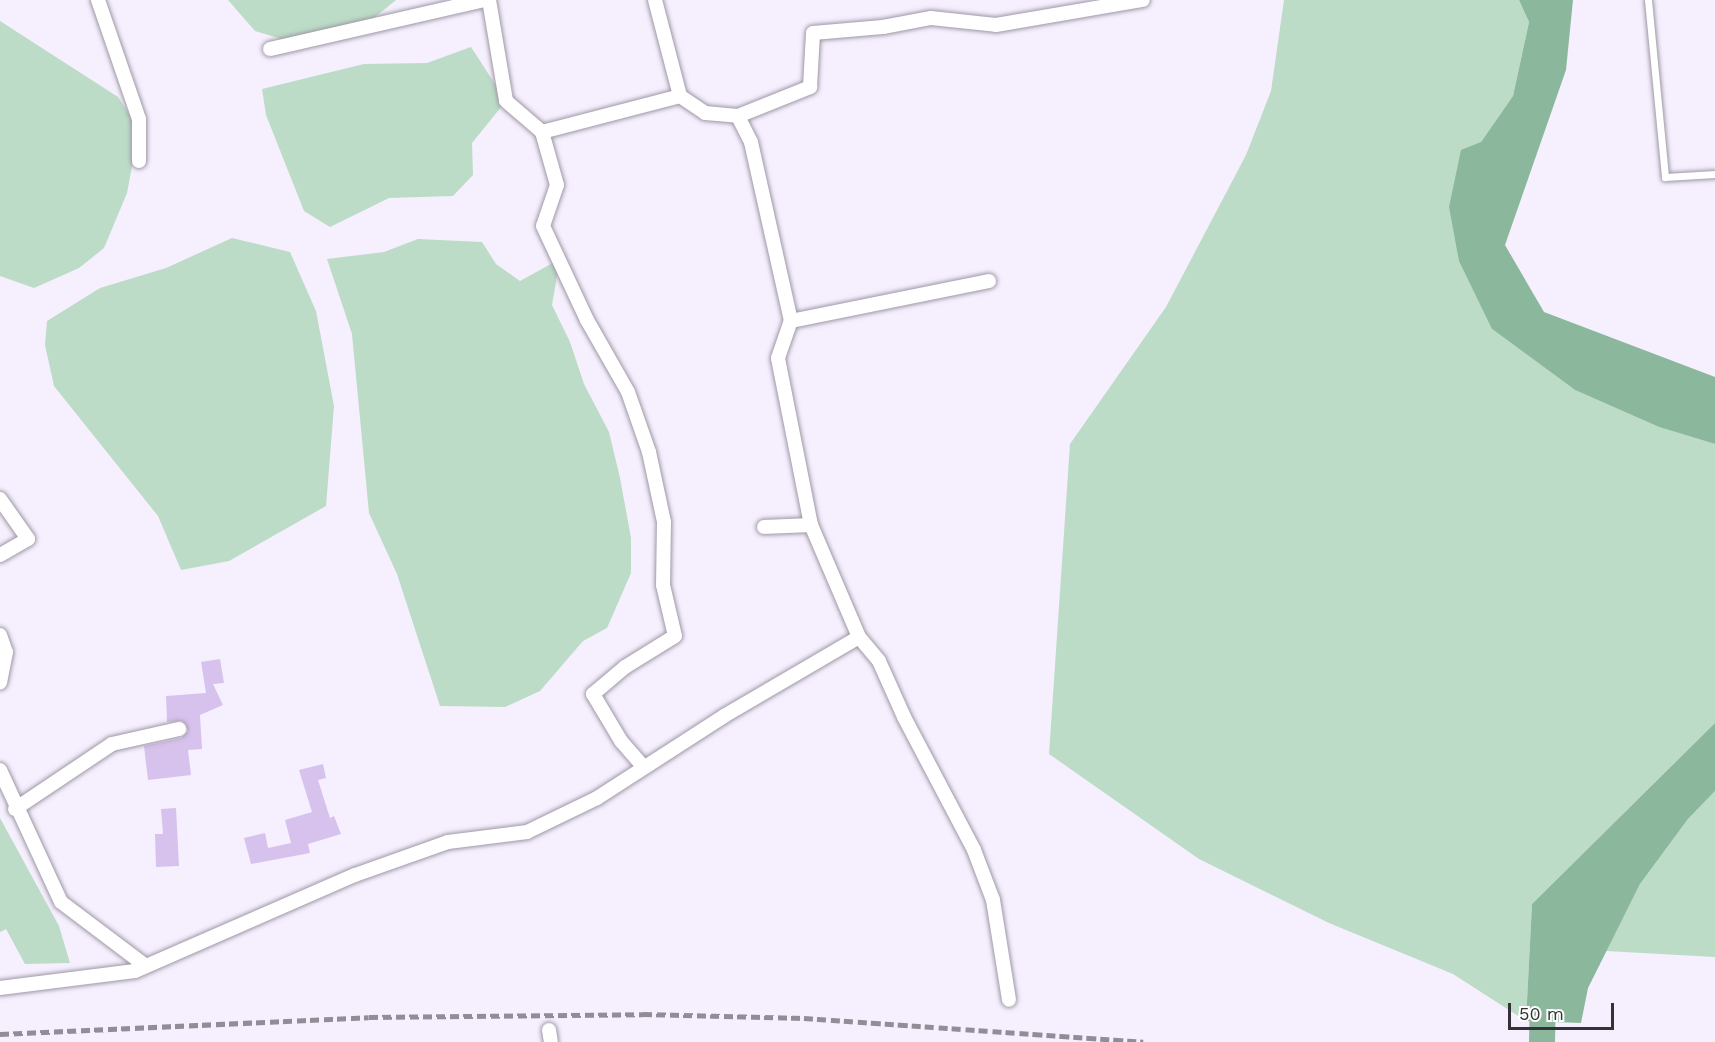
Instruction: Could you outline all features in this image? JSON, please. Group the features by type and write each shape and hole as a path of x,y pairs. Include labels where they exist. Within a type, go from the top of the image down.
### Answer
{"street":[{"path":"98,0 139,119 139,161"},
{"path":"270,49 484,0"},
{"path":"489,0 506,101 542,132 557,185 543,226 587,320 628,392 650,452 664,522 663,585 675,636 625,667 593,694 621,741 644,767"},
{"path":"655,0 680,96 705,113 738,116 810,87 813,33 932,18 996,25 1143,0"},
{"path":"542,132 680,96"},
{"path":"738,116 751,141 791,321 778,358 811,525 859,637 879,661 904,717 974,850 993,900 1009,1000"},
{"path":"791,321 989,281"},
{"path":"0,499 28,538 0,555"},
{"path":"764,527 811,525"},
{"path":"0,635 6,652 0,682"},
{"path":"0,988 135,971 376,867 448,842 527,832 597,798 644,767 859,637"},
{"path":"15,809 112,744 179,729"},
{"path":"0,770 15,809 61,902 146,966"}],"lane":[{"path":"1648,0 1665,177 1715,174"}],"shaded area":[{"path":"228,0 396,0 353,35 308,47 255,31"},
{"path":"1284,0 1519,0 1529,22 1513,96 1481,142 1492,329 1575,390 1659,427 1715,444 1715,723 1532,904 1526,1021 1453,974 1329,923 1199,859 1049,754 1070,444 1166,307 1246,155 1271,91"},
{"path":"1519,0 1573,0 1566,70 1505,245 1544,312 1715,377 1715,444 1659,427 1575,390 1492,329 1459,261 1449,207 1461,150 1481,142 1513,96 1529,22"},
{"path":"0,21 118,97 139,129 127,193 104,248 79,268 34,288 0,276"},
{"path":"471,47 506,101 472,143 473,175 453,196 389,198 330,227 304,211 266,115 262,89 364,64 427,63"},
{"path":"232,238 290,252 316,311 334,406 326,506 229,561 181,570 158,516 54,386 45,345 47,321 100,288 166,268"},
{"path":"418,239 482,242 496,264 520,281 560,259 552,305 570,342 584,384 609,432 620,478 631,538 631,573 607,628 583,641 540,691 505,707 440,706 397,574 369,513 352,334 327,259 384,252"},
{"path":"1715,723 1715,791 1688,819 1640,884 1588,988 1581,1023 1526,1021 1532,904"},
{"path":"1715,791 1715,957 1606,951 1640,884 1688,819"},
{"path":"0,818 59,926 70,963 25,964 6,929 0,932"}],"building":[{"path":"220,659 224,683 213,684 223,705 200,715 202,749 188,750 191,775 148,780 144,746 181,738 188,731 182,721 167,722 166,696 206,693 201,662"},
{"path":"323,764 326,778 318,780 330,818 334,816 341,834 308,844 310,853 251,864 244,838 265,833 268,848 291,843 285,820 312,812 299,770"},
{"path":"176,808 179,866 156,867 155,834 163,834 161,809"}],"waterway":[{"path":"1542,1042 1543,988"}],"railway":[{"path":"0,1034 369,1017 643,1014 804,1018 1143,1042"}]}
